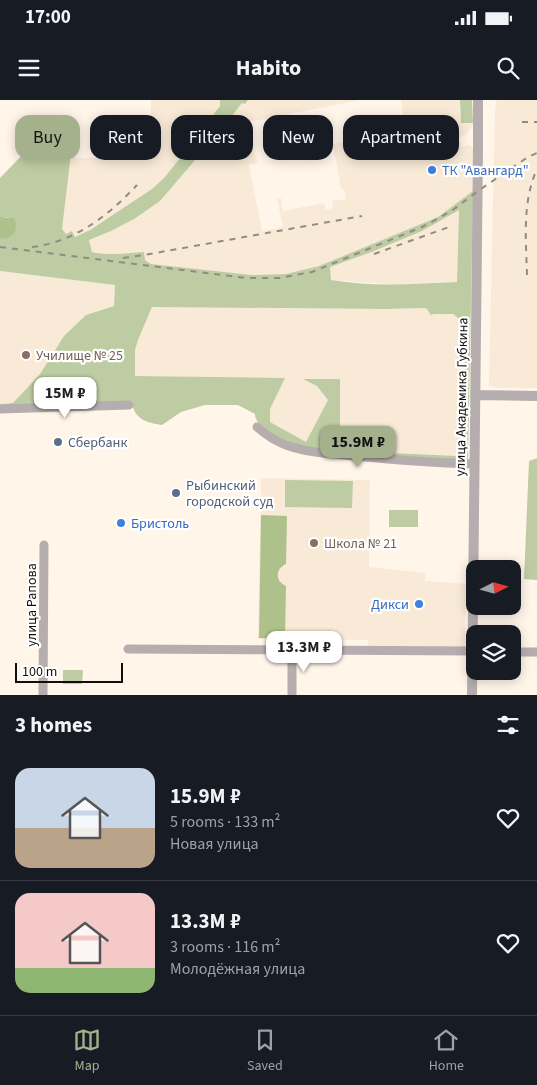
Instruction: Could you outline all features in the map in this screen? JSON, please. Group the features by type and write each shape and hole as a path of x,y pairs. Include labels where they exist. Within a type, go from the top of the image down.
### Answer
{"street":[{"name":"улица Академика Губкина","path":"474,625 478,100"},
{"path":"475,395 537,396"},
{"path":"0,409 129,404"},
{"path":"257,427 268,437 276,441 307,451 396,460 474,464"},
{"name":"улица Рапова","path":"43,695 44,546"},
{"path":"128,649 466,651"},
{"path":"292,650 292,695"},
{"path":"521,652 537,652"},
{"name":"улица Академика Губкина","path":"472,695 473,680"}],"shaded area":[{"path":"151,100 220,100 220,106 213,115 171,115 171,160 179,160 152,189 83,234 75,237 72,231 66,234 62,230 70,160 90,158 90,160 161,160 161,115 151,115"},
{"path":"248,100 360,100 284,115 263,115 263,119 253,121 253,115 233,115 242,103 245,104"},
{"path":"401,100 460,100 461,123 473,123 468,133 459,138 459,115 403,115"},
{"path":"497,100 537,100 537,388 498,388 489,386 495,108"},
{"path":"459,138 462,148 470,145 473,148 473,191 438,217 319,266 286,274 252,275 151,264 145,260 143,252 99,254 92,252 89,240 134,219 192,160 253,160 253,148 258,163 249,165 262,231 283,227 277,199 281,198 283,211 324,203 326,210 333,208 332,201 346,199 344,189 341,189 333,144 343,142 343,160 459,160"},
{"path":"459,209 457,282 386,284 331,280 329,267 422,231"},
{"name":"Училище № 25","path":"0,271 115,285 114,306 86,315 64,336 40,374 13,403 0,404"},
{"path":"152,307 426,308 434,314 453,314 463,322 462,355 465,355 461,453 457,456 387,454 340,450 340,379 305,379 317,386 328,400 306,442 270,422 270,409 284,378 135,376 135,350"},
{"name":"Школа № 21","path":"261,478 370,480 369,567 425,573 425,581 466,584 464,648 368,647 368,640 258,639"}],"green space":[{"path":"220,100 248,100 245,104 242,103 233,115 213,115 220,106"},
{"path":"460,100 472,100 473,123 461,123"},
{"path":"17,160 70,160 62,229 66,234 72,231 75,237 90,230 152,189 179,160 195,160 160,201 134,219 89,240 92,252 111,254 144,252 145,260 151,264 252,275 286,274 319,266 438,217 473,191 468,461 332,451 300,445 284,440 267,431 261,426 255,414 238,405 205,405 181,412 162,425 141,419 135,412 132,401 0,406 0,404 13,403 40,374 64,336 86,315 114,306 115,285 0,271 0,238 10,218 1,217 0,215 0,178","holes":["459,210 457,282 409,284 346,282 331,280 330,267 422,231","152,307 426,308 431,315 453,314 463,322 462,355 465,356 461,453 457,456 387,454 340,450 340,379 303,379 317,386 328,400 306,442 270,422 270,409 285,378 135,376 135,350"]},
{"path":"0,215 1,217 14,218 16,224 15,232 10,237 0,238"},
{"path":"537,458 537,580 524,579 529,461"},
{"path":"285,480 353,481 352,508 285,507"},
{"path":"389,510 418,510 418,527 389,527"},
{"path":"261,515 287,516 286,564 278,572 278,578 286,586 285,638 259,638"},
{"path":"63,670 83,670 82,684 63,684"}],"railway":[{"path":"522,122 537,122"},
{"path":"0,247 246,278 279,278 312,272 422,227 454,209 528,157 537,153"},
{"path":"527,275 527,208 532,182 537,169"},
{"path":"32,247 48,244 77,233 115,207 137,185"},
{"path":"123,258 362,216"},
{"path":"374,254 449,227"}],"place":[{"name":"ТК \"Авангард\"","path":"432,170"},
{"name":"Училище № 25","path":"26,355"},
{"name":"Сбербанк","path":"58,442"},
{"name":"Рыбинский городской суд","path":"176,493"},
{"name":"Бристоль","path":"121,523"},
{"name":"Школа № 21","path":"314,543"},
{"name":"Дикси","path":"419,604"}]}
